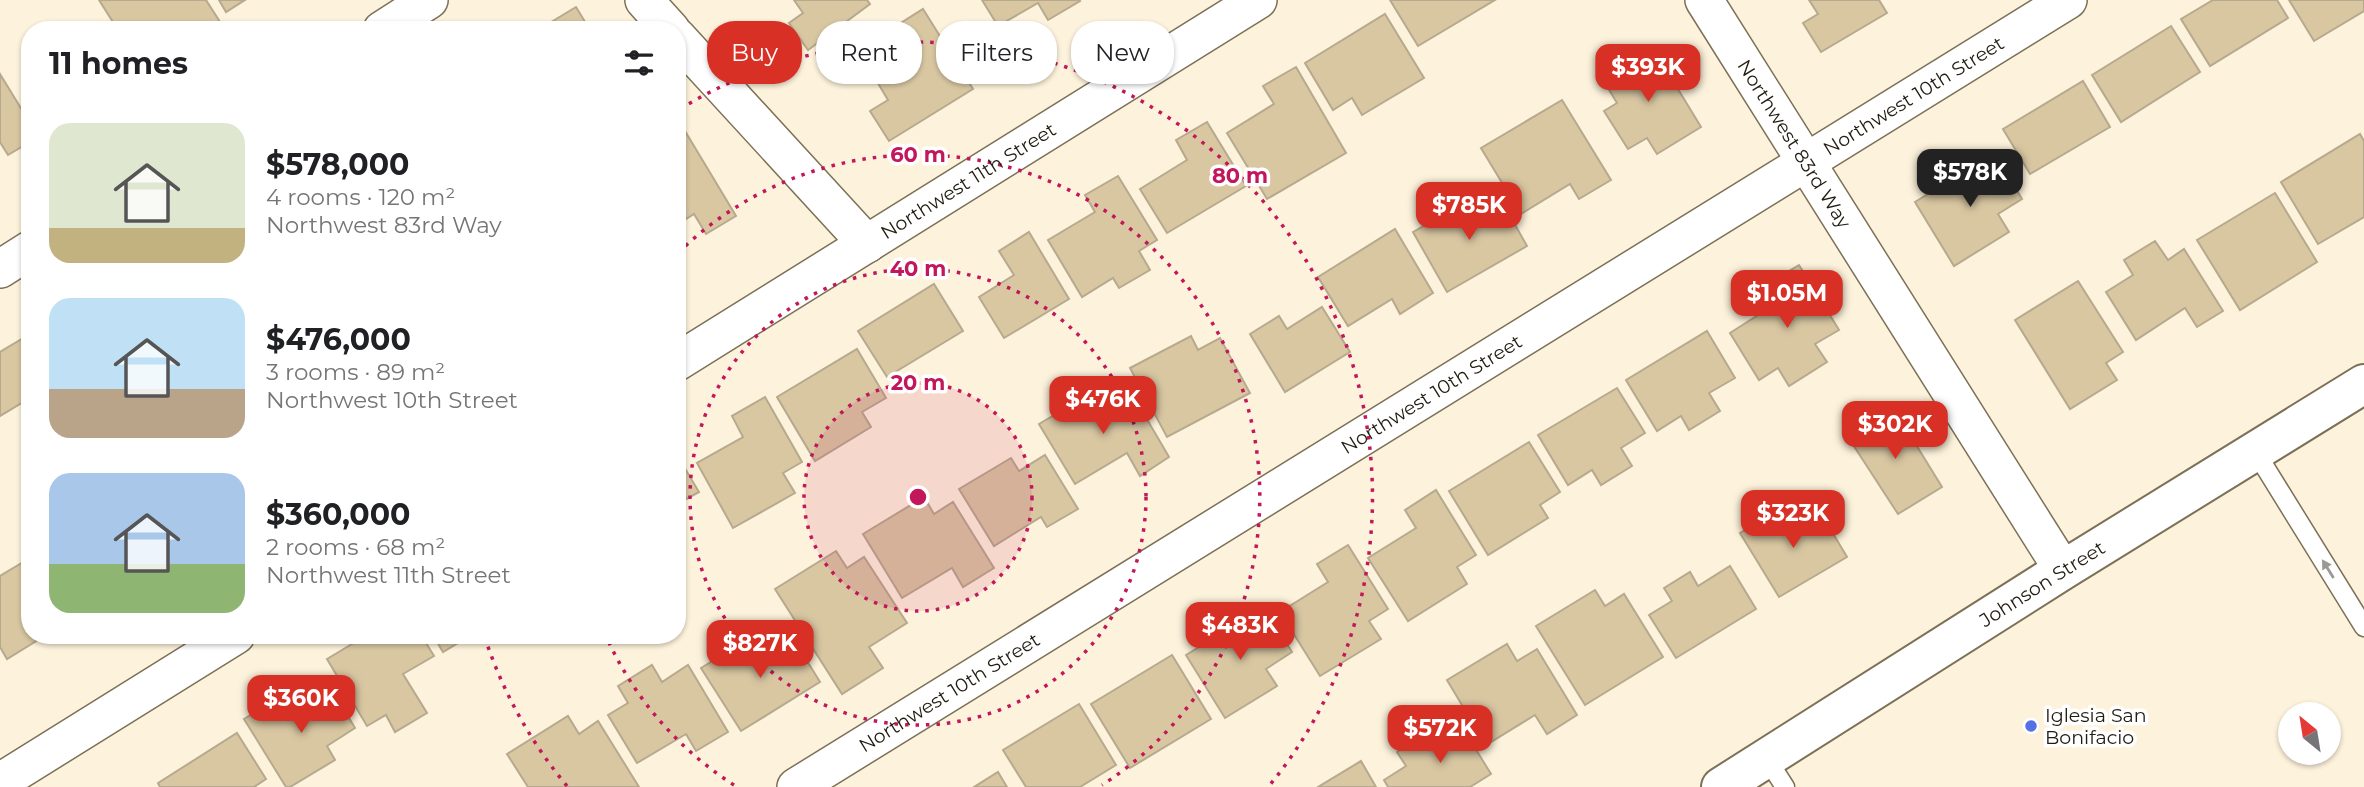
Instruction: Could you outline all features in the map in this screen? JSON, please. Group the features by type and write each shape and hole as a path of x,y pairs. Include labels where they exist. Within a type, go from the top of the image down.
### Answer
{"street":[{"path":"396,21 429,0"},
{"path":"644,0 663,21"},
{"name":"Northwest 11th Street","path":"686,356 1258,0"},
{"name":"Northwest 83rd Way","path":"1704,0 2063,570"},
{"name":"Northwest 10th Street","path":"796,787 2068,0"},
{"path":"686,47 867,244"},
{"path":"0,269 21,256"},
{"name":"Johnson Street","path":"1721,787 1776,773 2063,570 2362,389"},
{"path":"0,782 222,644"}],"lane":[{"path":"2255,452 2364,626"}],"building":[{"path":"99,0 206,0 219,21 112,21"},
{"path":"219,0 245,0 226,12"},
{"path":"794,0 867,0 870,4 847,21 816,21 816,44 808,50 802,41 802,21 792,21 803,13"},
{"path":"982,0 1080,1 1048,20 1038,3 1007,21 995,21"},
{"path":"1390,0 1495,0 1418,46"},
{"path":"1809,0 1879,0 1887,13 1821,52 1803,23 1818,14"},
{"path":"2213,0 2277,0 2288,18 2210,66 2181,19"},
{"path":"2289,0 2364,0 2364,11 2314,41"},
{"path":"576,7 585,21 553,21"},
{"path":"923,9 936,30 936,84 970,84 973,89 889,141 870,111 888,100 878,84 922,84 922,21 904,21"},
{"path":"1385,14 1424,78 1362,115 1352,98 1333,110 1305,63"},
{"path":"2171,26 2200,72 2121,122 2092,75"},
{"path":"1653,48 1701,127 1657,154 1647,138 1628,149 1604,111 1617,103 1602,78"},
{"path":"1296,67 1346,153 1267,199 1227,133 1274,104 1263,86"},
{"path":"0,74 21,108 21,147 8,155 0,142"},
{"path":"2083,81 2110,127 2030,174 2003,129"},
{"path":"1562,100 1611,180 1579,199 1570,184 1521,214 1481,148"},
{"path":"1207,122 1246,186 1167,233 1140,189 1187,160 1176,140"},
{"path":"686,133 736,216 706,234 694,214 686,219"},
{"path":"2360,134 2364,141 2364,217 2318,244 2281,182"},
{"path":"1994,153 2022,199 1998,214 2009,232 1954,266 1915,202"},
{"path":"1118,176 1157,240 1139,251 1150,270 1119,288 1113,278 1082,297 1048,240 1095,212 1085,195"},
{"path":"2275,193 2317,262 2240,310 2197,240"},
{"path":"1500,198 1527,246 1447,292 1413,232 1460,205 1466,217"},
{"path":"1395,229 1433,293 1400,314 1392,299 1348,326 1318,277"},
{"path":"1029,232 1069,299 1004,338 979,297 1014,275 999,251"},
{"path":"2155,241 2168,260 2184,249 2223,311 2197,327 2185,308 2136,340 2106,292 2133,275 2124,260"},
{"path":"1799,265 1839,330 1815,344 1827,362 1789,386 1778,368 1759,380 1730,333 1777,303 1766,285"},
{"path":"2078,281 2123,352 2106,363 2117,380 2070,409 2015,320"},
{"path":"934,284 963,331 887,377 858,331"},
{"path":"1322,307 1350,352 1285,392 1250,334 1279,316 1287,329"},
{"path":"1707,331 1735,378 1709,393 1720,411 1689,430 1681,416 1657,431 1626,380"},
{"path":"1191,336 1198,350 1220,338 1250,393 1167,437 1130,368"},
{"path":"21,339 21,403 0,416 0,352"},
{"path":"857,349 886,398 862,412 871,427 815,461 777,397"},
{"path":"1617,388 1645,433 1621,448 1632,466 1601,485 1592,470 1568,485 1538,435"},
{"path":"1095,391 1104,408 1131,392 1169,457 1140,476 1127,453 1075,484 1039,424"},
{"path":"765,397 802,462 783,473 795,493 733,528 697,463 743,437 732,416"},
{"path":"1894,409 1942,487 1898,514 1848,437"},
{"path":"1529,442 1560,492 1540,505 1548,518 1488,555 1449,491"},
{"path":"1045,455 1078,509 1047,527 1041,517 994,546 959,489 1011,458 1019,471"},
{"path":"686,470 699,492 686,499"},
{"path":"1436,490 1476,555 1457,567 1467,584 1408,621 1368,558 1416,528 1405,510"},
{"path":"924,497 934,514 953,502 994,568 963,587 952,568 902,598 863,534"},
{"path":"1777,510 1788,528 1819,510 1847,557 1779,597 1740,533"},
{"path":"1348,545 1388,609 1369,621 1381,639 1320,676 1280,612 1328,582 1317,564"},
{"path":"836,551 847,568 864,557 907,623 869,647 883,668 842,694 775,589"},
{"path":"21,563 21,644 31,644 7,659 0,647 0,576"},
{"path":"1730,566 1756,609 1676,658 1649,615 1672,601 1664,588 1690,572 1698,586"},
{"path":"1595,590 1605,606 1624,594 1663,657 1585,705 1536,626"},
{"path":"1264,607 1292,652 1266,669 1277,686 1225,718 1186,655"},
{"path":"791,635 820,682 741,731 701,668 742,643 748,652 755,647 760,655"},
{"path":"352,644 427,644 434,656 403,674 427,713 395,732 386,715 367,726 327,659"},
{"path":"438,644 456,644 443,652"},
{"path":"1507,644 1517,661 1537,649 1577,715 1547,734 1535,715 1486,745 1447,680"},
{"path":"1172,655 1211,719 1130,768 1091,704"},
{"path":"652,665 662,682 688,665 728,732 696,751 686,734 637,763 608,715 628,703 618,686"},
{"path":"329,685 355,728 327,746 335,760 286,787 244,719 265,706 273,719"},
{"path":"1079,704 1116,765 1080,787 1026,787 1003,750"},
{"path":"568,716 579,734 598,721 639,787 528,787 507,754"},
{"path":"1464,730 1491,774 1470,787 1388,787 1384,780 1406,766 1397,752 1423,736 1431,750"},
{"path":"237,733 266,779 254,787 160,787 158,783"},
{"path":"1361,761 1376,787 1318,787"},
{"path":"998,772 1007,787 974,787"}],"place":[{"name":"Iglesia San Bonifacio","path":"2031,726"}]}
